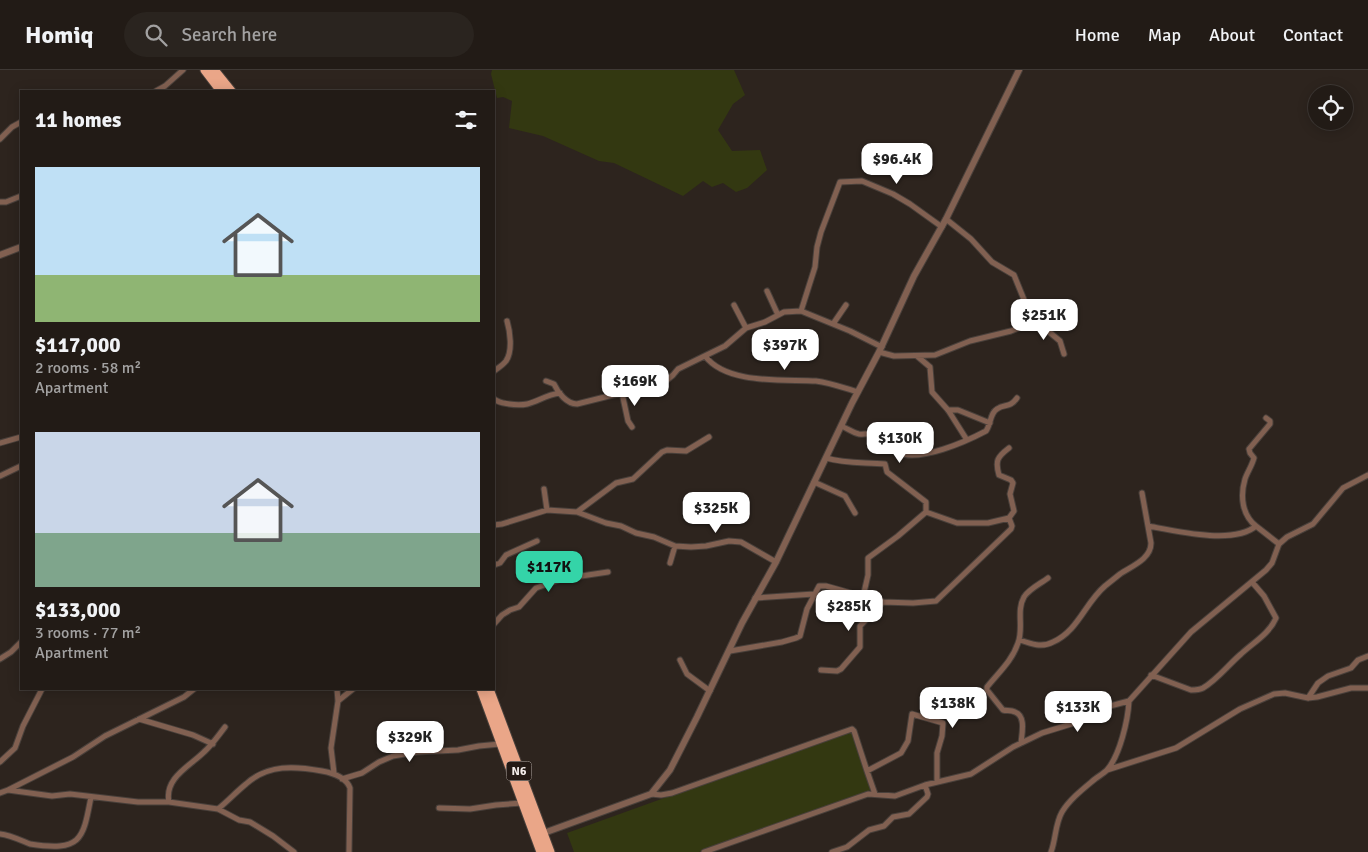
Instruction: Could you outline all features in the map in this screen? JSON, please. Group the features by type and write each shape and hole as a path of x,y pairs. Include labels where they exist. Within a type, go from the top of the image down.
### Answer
{"highway":[{"path":"205,70 220,90"},
{"path":"214,70 229,90"},
{"name":"N6","path":"481,690 522,803 550,852"},
{"name":"N6","path":"489,690 539,835 541,852"}],"street":[{"path":"158,90 166,86 183,70"},
{"path":"651,794 670,770 776,562 841,426 881,349 914,276 942,227 1019,70"},
{"path":"0,139 12,126 20,122"},
{"path":"801,311 815,267 821,232 840,182 862,181 886,191 910,204 942,227"},
{"path":"0,202 6,202 20,196"},
{"path":"946,219 971,239 992,262 1014,274 1026,306 1036,321 1060,341 1064,354"},
{"path":"0,255 20,247"},
{"path":"767,291 778,315"},
{"path":"734,305 746,328"},
{"path":"833,324 846,305"},
{"path":"546,381 554,384 560,393 572,404 622,393 636,392 670,378 678,369 725,346 746,328 765,322 784,312 801,311 833,324 894,356 935,355 970,341 1011,331 1036,321"},
{"path":"495,370 505,362 509,354 509,328 507,321"},
{"path":"705,356 714,366 738,375 762,379 833,384 858,392"},
{"path":"917,356 930,367 932,392 948,410 967,440"},
{"path":"495,400 520,406 529,405 552,394 560,393"},
{"path":"622,393 628,421 632,427"},
{"path":"841,426 860,434 877,433 884,436 888,439 893,449 904,455 940,450 959,444 986,431 995,410 1009,406 1017,398"},
{"path":"948,410 958,410 990,423"},
{"path":"1266,418 1270,421 1270,424 1249,449 1254,458 1243,490 1244,510 1247,518 1280,544"},
{"path":"0,443 20,437"},
{"path":"577,512 616,483 633,480 662,452 667,450 686,451 709,437"},
{"path":"926,512 957,523 988,523 1009,518 1014,511 1010,494 1013,483 1011,480 1000,476 998,458 999,455 1009,448"},
{"path":"826,458 836,461 885,464 888,472 926,502 926,512 868,558 868,575 863,597"},
{"path":"0,476 20,466"},
{"path":"1051,852 1057,822 1061,813 1080,792 1107,770 1117,754 1129,701 1190,632 1252,582 1272,563 1280,544 1287,537 1313,524 1344,488 1368,475"},
{"path":"814,482 845,496 855,513"},
{"path":"544,489 547,510"},
{"path":"1020,640 1039,646 1052,643 1067,634 1091,600 1101,590 1118,575 1139,562 1149,552 1151,543 1142,494"},
{"path":"495,525 547,510 577,512 622,526 636,533 654,537 675,546 691,547 729,541 741,542 776,562"},
{"path":"730,651 796,638 801,632 807,609 814,594 818,587 822,586 883,602 913,603 939,600 981,556 1011,529 1012,526 1009,518"},
{"path":"1148,526 1187,533 1230,536 1245,533 1256,526"},
{"path":"495,565 500,563 506,555 537,541"},
{"path":"670,563 675,546"},
{"path":"495,623 502,615 519,606 536,588 562,579 608,572"},
{"path":"1021,743 1023,723 1020,715 1017,712 1003,710 987,690 987,687 1012,659 1020,640 1022,627 1020,606 1024,598 1031,590 1048,578"},
{"path":"1152,675 1191,690 1198,690 1220,675 1241,654 1261,638 1276,618 1264,596 1252,582"},
{"path":"756,598 814,594"},
{"path":"821,670 837,671 841,669 860,647 860,626 868,615 883,602"},
{"path":"0,658 11,652 20,643"},
{"path":"1308,698 1318,683 1351,668 1358,660 1368,656"},
{"path":"680,660 687,674 710,691"},
{"path":"1107,770 1176,748 1240,709 1267,697 1285,693 1308,698 1329,695 1351,688 1368,688"},
{"path":"0,762 15,748 42,690"},
{"path":"0,793 73,757 100,740 184,697 193,690"},
{"path":"334,773 331,739 338,701 337,690"},
{"path":"338,701 352,690"},
{"path":"704,852 868,794 895,796 925,785 972,774 1005,751 1042,733 1084,720 1110,706 1129,701"},
{"path":"867,771 901,753 908,741 912,714 943,723 942,736 937,752 937,782"},
{"path":"139,719 193,735 213,744"},
{"path":"169,802 168,790 183,768 203,754 213,744 224,727"},
{"path":"539,835 651,794 672,793 852,729 874,794"},
{"path":"342,779 362,773 386,759 405,754 458,750 500,744"},
{"path":"218,809 246,784 264,772 295,767 334,773 348,784 350,788 349,852"},
{"path":"832,852 847,847 869,830 884,826 893,817 909,814 927,797 925,785"},
{"path":"8,790 52,796 70,794 138,802 169,802 218,809 239,820 250,822 274,836 294,852"},
{"path":"0,834 39,848 55,851 73,847 80,841 84,833 91,797"},
{"path":"439,808 470,809 522,803"}],"green space":[{"path":"492,70 734,70 745,95 733,104 718,130 732,151 760,150 767,170 747,188 736,192 723,183 712,187 703,181 683,196 614,163 599,161 543,136 509,128 512,101 503,97 497,98 491,74"},
{"path":"856,729 876,788 699,852 574,852 567,833"}]}
